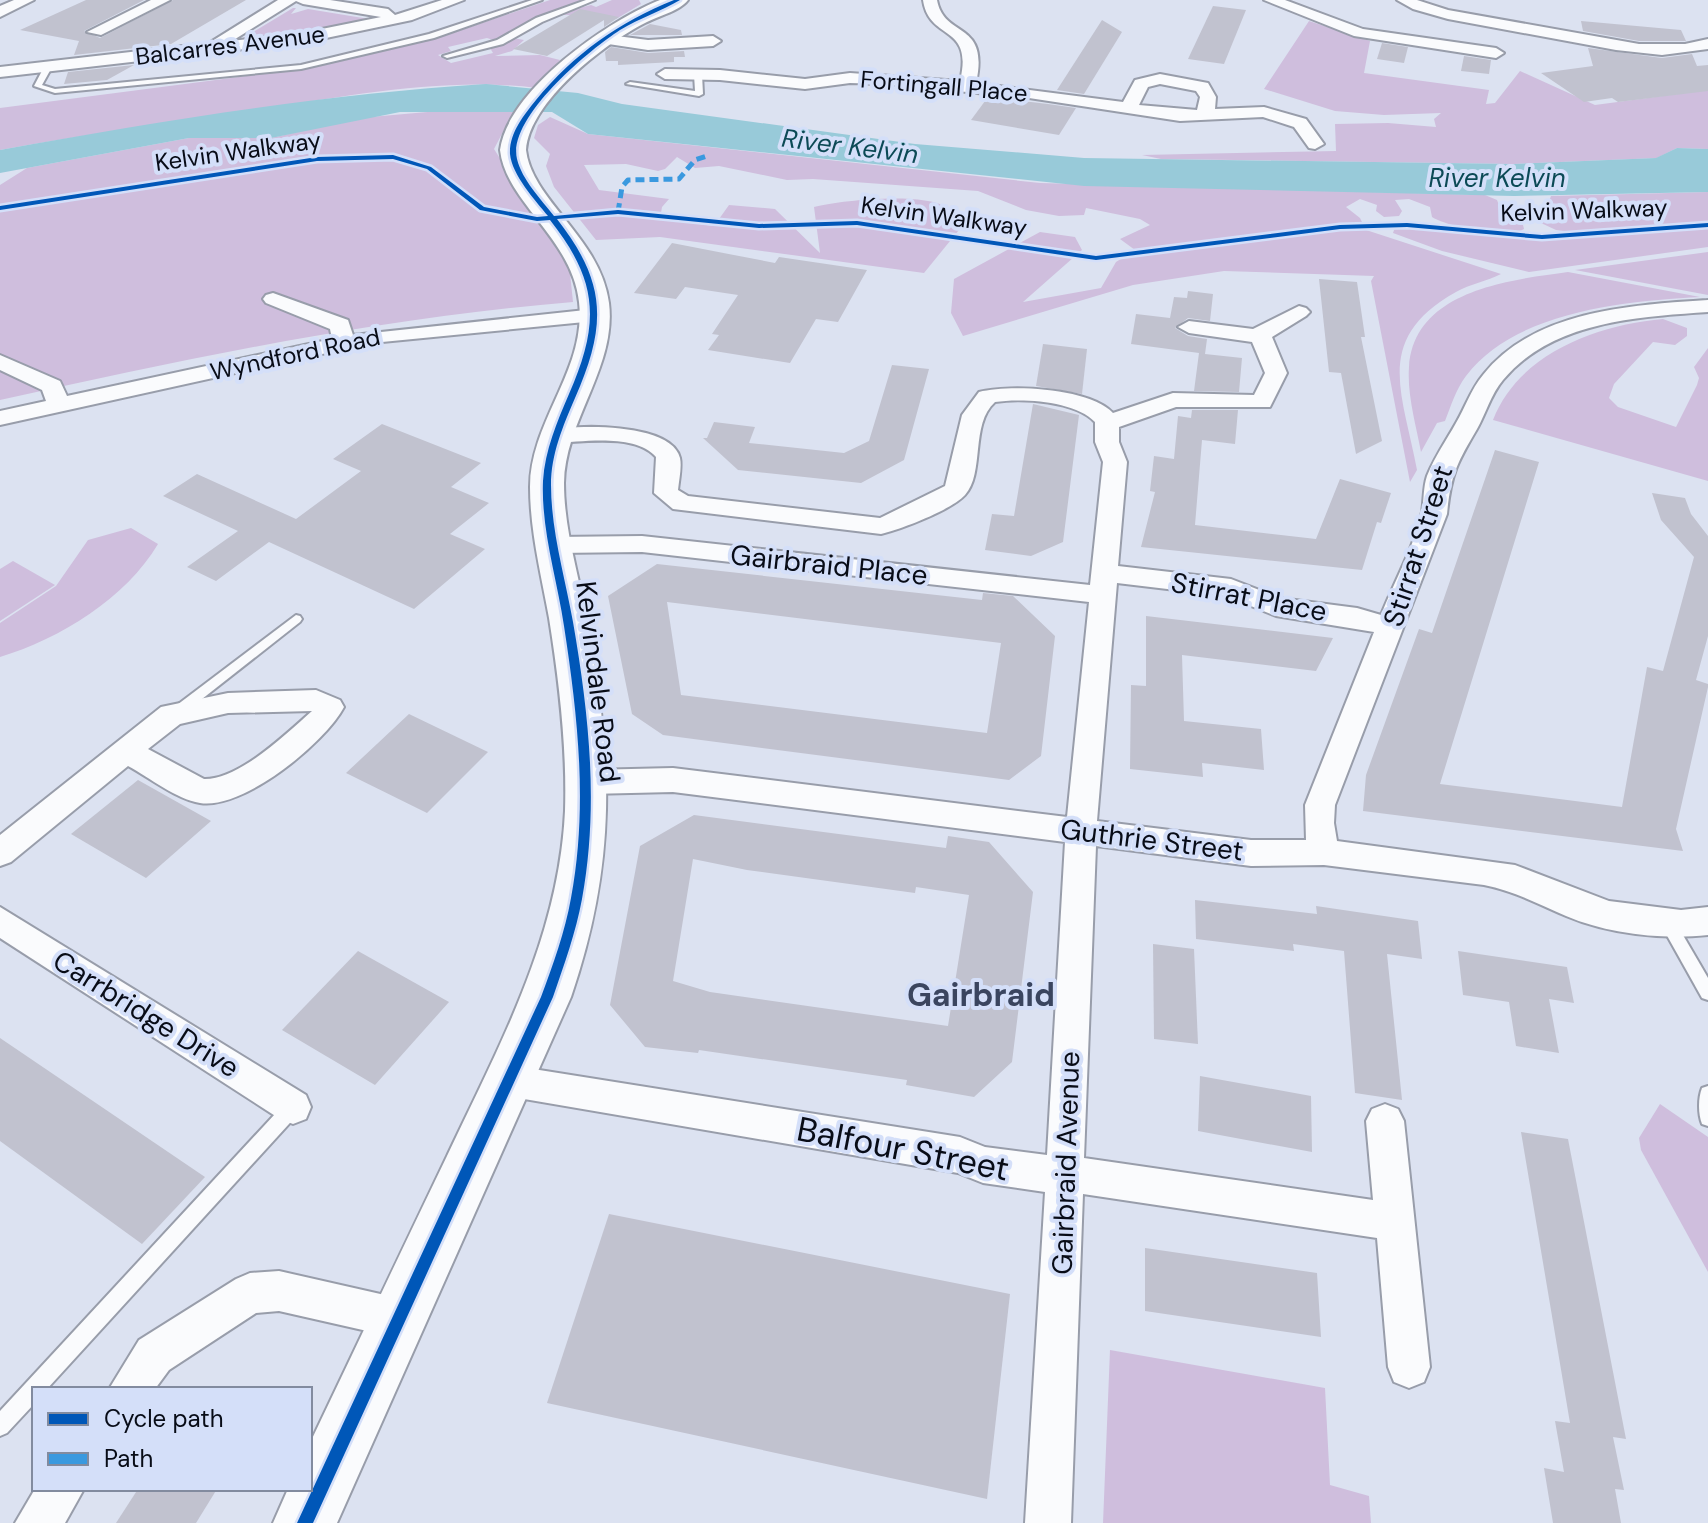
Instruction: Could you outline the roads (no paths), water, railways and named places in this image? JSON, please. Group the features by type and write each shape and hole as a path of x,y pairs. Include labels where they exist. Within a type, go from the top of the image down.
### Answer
{"street":[{"path":"0,12 27,0"},
{"path":"95,32 163,0"},
{"path":"205,51 289,0"},
{"path":"303,0 407,17"},
{"name":"Balcarres Avenue","path":"0,72 307,37 407,17 457,0"},
{"path":"930,0 934,13 969,44 972,54 967,87"},
{"path":"1271,0 1360,33 1496,53"},
{"path":"1404,0 1449,14 1527,26 1609,46 1674,49 1708,44"},
{"name":"Kelvindale Road","path":"305,1523 508,1082 556,973 571,922 585,853 589,782 583,713 547,483 554,436 591,355 595,315 588,274 578,249 526,183 514,160 515,136 521,123 567,66 601,39 667,1"},
{"path":"601,39 648,45 713,41"},
{"name":"Fortingall Place","path":"665,74 805,84 866,78 1029,93 1180,116 1281,114 1300,123 1315,144"},
{"path":"1128,109 1141,84 1160,79 1202,87 1208,97 1205,115"},
{"path":"273,299 340,325 344,342"},
{"name":"Stirrat Street","path":"1324,852 1318,823 1320,805 1435,509 1437,483 1446,459 1484,388 1499,370 1550,336 1591,320 1636,311 1708,306"},
{"path":"1189,327 1259,335 1299,312"},
{"name":"Wyndford Road","path":"0,418 344,342 456,326 595,315"},
{"path":"554,436 640,437 656,442 668,457 666,493 682,503 881,526 955,491 974,407 986,398 1009,394 1081,403 1096,409 1107,421 1125,419 1173,400 1262,402 1276,373 1259,335"},
{"path":"0,362 52,386 59,405"},
{"name":"Gairbraid Avenue","path":"1048,1523 1060,1340 1063,1174 1081,831 1115,462 1107,442 1107,421"},
{"name":"Gairbraid Place","path":"555,545 598,542 642,544 1104,584"},
{"name":"Stirrat Place","path":"1104,584 1231,588 1276,607 1349,616 1391,627"},
{"path":"0,853 126,751 171,715 228,703 316,700 330,707 325,716 272,762 212,792 200,791 126,751"},
{"name":"Guthrie Street","path":"589,782 673,780 1264,854 1324,852 1502,875 1596,912 1668,923 1708,921"},
{"name":"Carrbridge Drive","path":"0,921 293,1107"},
{"name":"Balfour Street","path":"508,1082 960,1155 990,1166 1394,1222"},
{"path":"1385,1121 1409,1367"},
{"path":"131,1387 154,1355 250,1293 279,1291 398,1318"},
{"path":"38,1523 61,1491"}],"lane":[{"path":"48,67 38,86 63,91 301,67 431,36 539,0"},
{"path":"447,56 500,42 539,20 592,0"},
{"path":"630,84 699,94 698,74"},
{"path":"171,715 296,619"},
{"path":"1668,923 1708,993"},
{"path":"1708,1094 1708,1118"},
{"path":"36,1387 293,1107"},
{"path":"0,1426 32,1391"}],"water":[{"name":"River Kelvin","path":"486,84 578,93 622,104 915,144 1084,158 1513,164 1656,158 1677,148 1708,149 1708,192 1514,196 1084,186 588,134 552,112 400,112 271,138 189,138 0,173 0,150 242,110 364,94"}],"district":[{"name":"Gairbraid","path":"981,995"}]}
